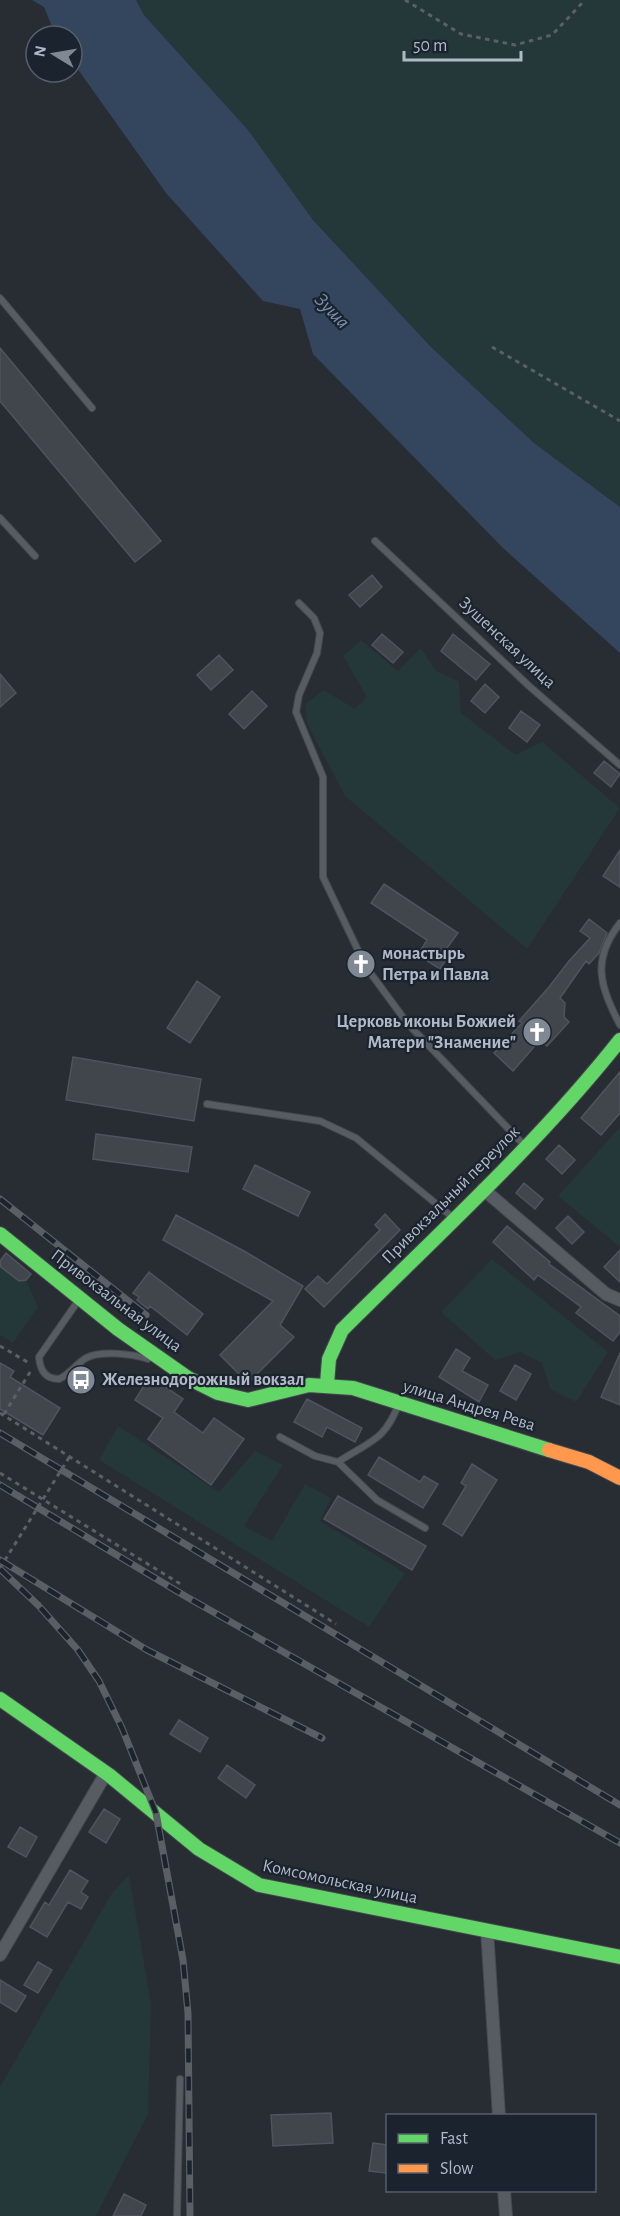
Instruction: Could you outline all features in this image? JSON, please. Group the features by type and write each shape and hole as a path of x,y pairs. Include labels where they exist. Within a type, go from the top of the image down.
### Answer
{"street":[{"name":"Привокзальный переулок","path":"327,1384 329,1359 342,1330 525,1147 590,1078 620,1040"},
{"path":"483,1189 606,1294 620,1300"},
{"name":"Привокзальная улица","path":"0,1234 176,1370 214,1393 238,1400 267,1398 303,1386"},
{"name":"улица Андрея Рева","path":"303,1386 327,1384 353,1388 589,1462 620,1478"},
{"name":"Комсомольская улица","path":"0,1699 106,1773 216,1862 237,1876 259,1885 620,1957"},
{"path":"0,1955 106,1773"},
{"path":"486,1930 499,2114"},
{"path":"504,2192 506,2216"}],"lane":[{"path":"0,298 92,408"},
{"path":"0,518 35,556"},
{"name":"Зушенская улица","path":"375,541 529,686 620,765"},
{"path":"298,603 314,618 320,633 317,653 299,695 296,712 323,777 323,877 366,967 408,1024 525,1147"},
{"path":"620,924 601,953 603,986 620,1025"},
{"path":"207,1104 320,1121 356,1138 454,1218"},
{"path":"80,1298 39,1357 42,1371 47,1376 59,1379 85,1359 95,1355 144,1358 176,1370"},
{"path":"338,1462 383,1435 391,1425 399,1403"},
{"path":"280,1437 315,1456 338,1462 376,1500 425,1528"},
{"path":"177,2216 180,2079"}],"path":[{"path":"405,0 461,34 515,45 552,35 585,0"},
{"path":"492,347 620,421"},
{"path":"0,1346 33,1366 2,1414 336,1624"},
{"path":"0,1568 70,1456"},
{"path":"0,1473 182,1585"}],"shaded area":[{"path":"136,0 620,0 620,507 534,443 431,347 313,220 248,130 144,15"},
{"path":"361,640 398,671 421,648 436,671 459,681 461,713 516,755 542,742 620,808 527,949 345,796 307,724 305,704 324,690 355,709 367,697 343,656"},
{"path":"620,1127 620,1247 558,1196"},
{"path":"492,1259 608,1352 576,1402 550,1389 542,1363 520,1352 495,1360 441,1312"},
{"path":"0,1262 1,1267 19,1281 26,1280 38,1307 13,1343 0,1335"},
{"path":"118,1426 219,1492 255,1451 283,1465 244,1526 272,1541 305,1484 331,1498 320,1521 405,1573 369,1627 99,1460"},
{"path":"129,1875 151,2004 148,2114 96,2216 0,2216 0,2087 112,1893"}],"water":[{"name":"Зуша","path":"32,0 136,0 144,15 248,130 313,220 431,347 534,443 620,507 620,653 503,548 313,354 300,309 263,301 166,193 84,78 84,24 51,24 44,7"}],"building":[{"path":"0,348 161,541 135,562 0,401"},
{"path":"372,575 382,587 360,607 349,595"},
{"path":"382,634 403,652 393,663 372,645"},
{"path":"453,634 490,664 476,680 441,651"},
{"path":"219,655 233,670 211,690 197,675"},
{"path":"0,674 16,693 0,707"},
{"path":"485,684 499,697 485,713 471,701"},
{"path":"252,691 267,706 244,729 229,714"},
{"path":"521,711 540,725 527,742 509,728"},
{"path":"604,761 620,774 611,787 594,773"},
{"path":"620,850 620,887 603,876"},
{"path":"384,884 458,933 444,952 449,955 440,969 418,955 427,940 371,903"},
{"name":"Церковь иконы Божией Матери \"Знамение\"","path":"589,919 607,933 599,953 589,964 586,961 560,998 565,1003 564,1017 569,1022 547,1046 540,1040 513,1071 494,1053 522,1023 519,1021 590,938 580,931"},
{"path":"197,981 220,997 190,1043 167,1028"},
{"path":"73,1057 201,1079 194,1121 66,1100"},
{"path":"620,1072 620,1113 601,1135 581,1118"},
{"path":"96,1134 192,1147 188,1172 93,1159"},
{"path":"559,1145 575,1160 562,1174 546,1159"},
{"path":"255,1165 310,1192 298,1216 243,1189"},
{"path":"524,1183 543,1199 535,1209 516,1193"},
{"path":"385,1214 400,1230 324,1307 305,1289 318,1276 327,1284 380,1230 375,1225"},
{"path":"176,1215 303,1286 280,1325 294,1337 248,1383 220,1355 273,1301 163,1240"},
{"path":"568,1216 584,1232 572,1244 556,1228"},
{"path":"507,1226 550,1262 549,1264 620,1316 620,1332 613,1341 576,1313 581,1307 538,1275 534,1280 493,1242"},
{"path":"620,1250 620,1282 604,1267"},
{"path":"6,1253 31,1274 26,1280 19,1281 1,1267 0,1261"},
{"path":"149,1272 203,1314 187,1335 150,1306 148,1309 137,1300 139,1297 133,1293"},
{"path":"456,1349 470,1358 462,1371 488,1385 479,1402 439,1377"},
{"path":"620,1353 620,1405 601,1397"},
{"path":"0,1363 14,1371 10,1377 60,1408 43,1435 0,1409"},
{"path":"515,1365 531,1374 516,1400 500,1391"},
{"path":"150,1376 183,1399 174,1412 203,1433 214,1418 244,1439 211,1485 148,1439 163,1418 135,1400"},
{"path":"307,1399 362,1428 355,1442 327,1427 322,1437 294,1422"},
{"path":"379,1457 420,1482 424,1476 438,1484 423,1508 368,1475"},
{"path":"472,1464 497,1480 462,1536 443,1524 466,1486 461,1483"},
{"path":"338,1496 426,1546 412,1570 324,1519"},
{"path":"179,1720 208,1738 200,1752 170,1734"},
{"path":"227,1765 255,1785 246,1798 218,1778"},
{"path":"104,1809 120,1819 106,1843 89,1832"},
{"path":"20,1827 37,1837 26,1857 8,1847"},
{"path":"70,1870 88,1881 81,1892 88,1897 81,1909 68,1902 47,1937 30,1927 45,1902 49,1905"},
{"path":"38,1962 52,1970 38,1993 24,1985"},
{"path":"0,1980 26,1996 16,2012 0,2002"},
{"path":"331,2113 333,2143 273,2146 271,2115"},
{"path":"373,2143 386,2145 386,2173 369,2171"},
{"path":"124,2194 146,2205 141,2216 113,2216"}],"railway":[{"path":"0,1199 146,1315"},
{"path":"0,1433 620,1805"},
{"path":"0,1485 185,1596 620,1843"},
{"path":"0,1560 147,1650 322,1738"},
{"path":"0,1569 38,1605 78,1650 99,1681 122,1728 156,1813 183,1960 188,2013 190,2216"}],"traffic: fast":[{"path":"327,1384 329,1359 342,1330 520,1153 588,1079 620,1040"},
{"path":"0,1234 118,1329 188,1378 218,1393 248,1400 309,1385 353,1388 549,1450"},
{"path":"0,1699 109,1775 199,1849 259,1885 620,1957"}],"traffic: slow":[{"path":"549,1450 589,1462 620,1478"}],"place":[{"name":"монастырь Петра и Павла","path":"361,964"},
{"name":"Церковь иконы Божией Матери \"Знамение\"","path":"537,1032"},
{"name":"Железнодорожный вокзал","path":"81,1380"}]}
